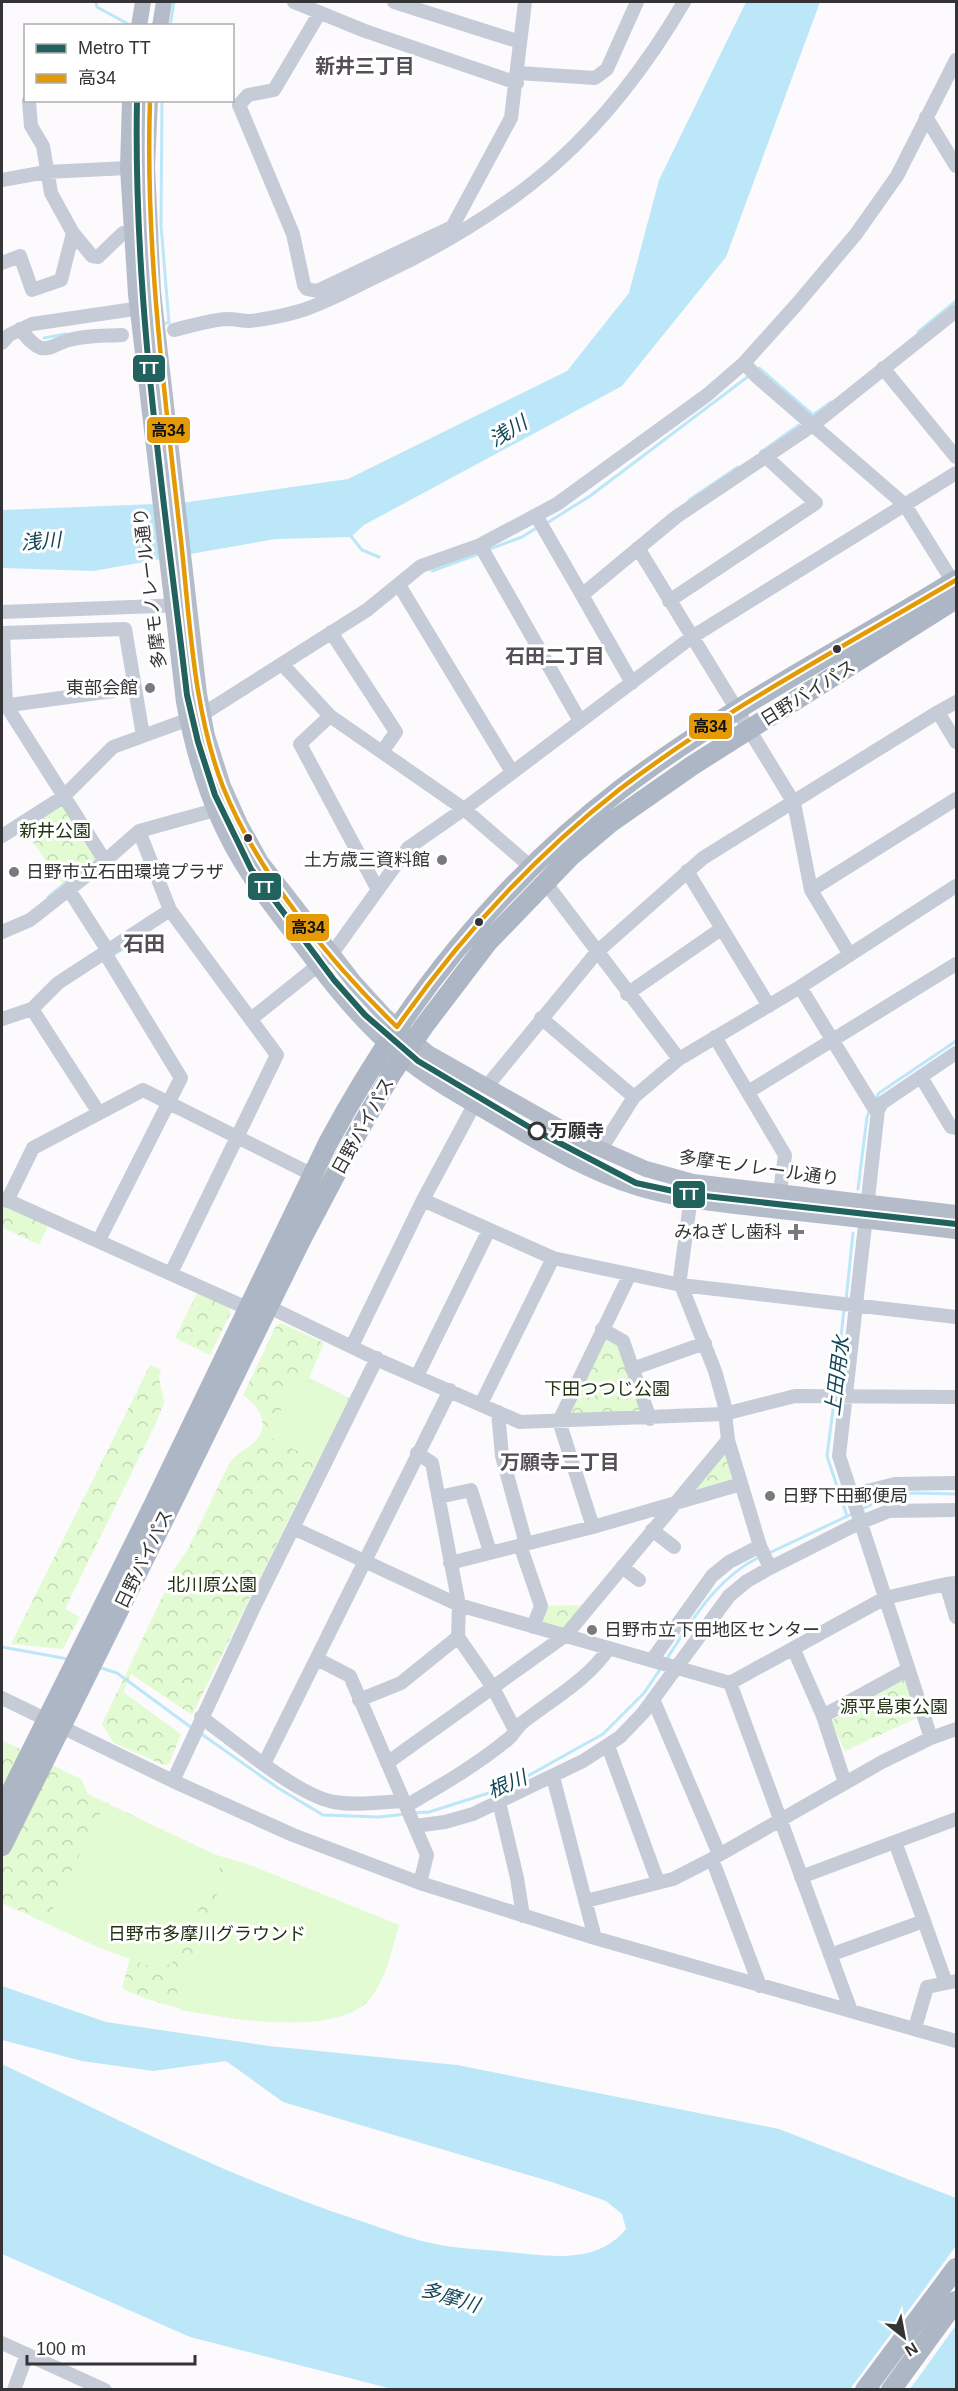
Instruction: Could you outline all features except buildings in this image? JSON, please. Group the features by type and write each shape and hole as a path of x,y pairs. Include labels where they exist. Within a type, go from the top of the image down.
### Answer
{"highway":[{"name":"日野バイパス","path":"2,1846 158,1514 249,1309 313,1174 353,1096 386,1043 455,949 531,867 622,788 671,753 738,711 955,587"},
{"name":"日野バイパス","path":"2,1810 269,1307 358,1132 402,1058 488,942 545,882 610,823 955,587"},
{"path":"865,2390 957,2268"},
{"path":"891,2390 957,2301"}],"main road":[{"path":"139,24 143,2"},
{"path":"160,24 164,2"},
{"name":"多摩モノレール通り","path":"130,102 128,168 137,309 170,603 187,721 215,810 247,871 318,967 386,1043 424,1074 536,1142 584,1166 637,1187 690,1201 957,1231"},
{"name":"多摩モノレール通り","path":"150,102 147,167 154,307 203,714 216,766 240,824 261,862 331,955 376,1007 397,1027 428,1053 601,1149 646,1169 693,1182 957,1212"}],"street":[{"path":"294,2 319,14 517,78 595,78 602,75 607,69 637,2"},
{"path":"394,2 520,42"},
{"path":"444,243 511,118 525,2"},
{"path":"174,330 219,320 250,321 269,318 318,304 444,243 519,195 578,144 630,85 684,2"},
{"path":"319,14 274,90 248,95 238,105 293,234 307,290 317,291 452,227"},
{"path":"2,836 63,797 114,747 203,714 367,610 421,566 483,550 540,523 582,487 707,395 749,369 797,304 856,234 894,181 957,60"},
{"path":"29,102 31,126 43,147 46,171 56,204 73,233 92,256 98,256 123,234 131,233"},
{"path":"926,117 957,165"},
{"path":"2,180 46,171 128,168"},
{"path":"2,263 20,256 32,290 56,283 61,280 73,233"},
{"path":"2,343 20,329 43,322 154,307"},
{"path":"582,595 675,518 813,425 883,368 955,315"},
{"path":"20,329 40,348 49,348 66,340 81,337 122,335"},
{"path":"883,368 957,457"},
{"path":"749,369 905,505 955,587"},
{"path":"669,601 816,503 765,456"},
{"path":"251,1019 331,955 408,848 464,809 692,637 957,473"},
{"path":"540,523 632,683"},
{"path":"638,548 794,803 811,890 850,955"},
{"path":"483,550 580,721"},
{"path":"399,585 512,772"},
{"path":"2,612 188,601"},
{"path":"105,861 4,706 2,633 125,629 143,736"},
{"path":"331,632 396,732 382,752"},
{"path":"282,664 330,716 464,809 531,867"},
{"path":"4,706 135,688"},
{"path":"487,1086 597,952 687,871 703,858 957,702"},
{"path":"938,712 957,742"},
{"path":"330,716 300,744 378,890"},
{"path":"811,890 957,799"},
{"path":"2,932 30,920 139,831 215,810"},
{"path":"139,831 170,910 277,1055 171,1273"},
{"path":"687,871 769,1006"},
{"path":"545,882 627,994 679,1059"},
{"path":"601,1149 634,1097 679,1059 800,987 957,886"},
{"path":"69,890 181,1078 99,1240"},
{"path":"2,1027 2,1018 32,1009 58,983 170,910"},
{"path":"627,994 721,929"},
{"path":"747,1092 957,964"},
{"path":"800,987 873,1105 866,1220 849,1303 838,1397 839,1456 931,1738"},
{"path":"32,1009 99,1113"},
{"path":"541,1018 634,1097"},
{"path":"715,1037 785,1155 780,1192"},
{"path":"873,1105 882,1103 957,1053"},
{"path":"921,1077 951,1127 957,1128"},
{"path":"249,1309 4,1199 33,1148 142,1090 313,1174"},
{"path":"352,1346 423,1200 474,1105"},
{"path":"693,1182 680,1278 681,1285 705,1343 724,1403 728,1440 760,1546 770,1568"},
{"path":"423,1200 553,1258 681,1285 957,1317"},
{"path":"417,1376 489,1230"},
{"path":"481,1404 553,1258"},
{"path":"593,1527 559,1421 630,1274"},
{"path":"269,1307 520,1422 650,1419 665,1415 724,1414 795,1396 957,1397"},
{"path":"602,1329 623,1341 650,1419"},
{"path":"633,1369 705,1343"},
{"path":"173,1781 191,1738 377,1358"},
{"path":"264,1764 450,1390"},
{"path":"498,1412 502,1456 523,1544 541,1606 533,1627"},
{"path":"387,1763 566,1635 728,1440"},
{"path":"417,1453 432,1463 459,1605 458,1636 492,1686 515,1730"},
{"path":"851,1495 895,1484 957,1483"},
{"path":"450,1563 593,1527 741,1484"},
{"path":"439,1497 471,1490 490,1552"},
{"path":"663,1664 729,1596 747,1581 770,1568 859,1522 889,1512 957,1510"},
{"path":"293,1528 459,1605 730,1683 794,1650 885,1598 951,1584 957,1617"},
{"path":"652,1530 674,1547"},
{"path":"414,1824 457,1819 553,1777 608,1746 632,1726 653,1699 663,1664 712,1576 729,1562 760,1546"},
{"path":"622,1567 639,1580"},
{"path":"359,1700 401,1683 458,1636"},
{"path":"200,1720 297,1786 326,1800 348,1804 406,1805 457,1776 509,1739 515,1730 602,1659 609,1648"},
{"path":"794,1650 823,1716 845,1783"},
{"path":"316,1659 350,1676 427,1855 420,1883"},
{"path":"823,1716 907,1670"},
{"path":"730,1683 851,2011"},
{"path":"2,1698 173,1781 293,1835 420,1883 596,1938 957,2041"},
{"path":"653,1699 716,1856 760,1986"},
{"path":"586,1901 673,1879 845,1783 931,1738 957,1730"},
{"path":"608,1746 658,1882"},
{"path":"553,1777 596,1938"},
{"path":"499,1802 517,1878 523,1916"},
{"path":"801,1877 957,1819"},
{"path":"895,1842 924,1921 951,1982 927,1987 915,2028"},
{"path":"830,1955 924,1921"},
{"path":"2,2343 105,2390"},
{"path":"14,2390 27,2354"}],"green space":[{"name":"新井公園","path":"63,797 100,860 64,886 20,824"},
{"path":"2,1202 49,1224 39,1245 2,1227"},
{"path":"197,1293 229,1306 231,1312 210,1355 175,1338"},
{"name":"北川原公園","path":"281,1323 324,1343 309,1378 349,1398 192,1715 131,1674 123,1692 181,1734 169,1764 164,1765 114,1743 102,1724 170,1581 172,1572 188,1549 229,1464 251,1445 262,1430 263,1423 258,1410 243,1395 276,1326"},
{"name":"下田つつじ公園","path":"602,1329 623,1341 650,1419 559,1421"},
{"path":"150,1365 161,1370 159,1377 164,1403 65,1609 80,1617 63,1649 11,1644"},
{"path":"298,1376 348,1400 318,1461 268,1437"},
{"path":"725,1453 733,1479 698,1489 695,1487"},
{"path":"584,1605 566,1635 533,1627 541,1606"},
{"name":"源平島東公園","path":"907,1678 921,1716 845,1751 831,1721"},
{"name":"日野市多摩川グラウンド","path":"2,1740 81,1779 88,1794 213,1854 247,1864 399,1925 387,1965 374,1993 368,2001 348,2014 319,2020 285,2022 210,2015 144,1998 122,1988 130,1958 96,1946 2,1903"},
{"path":"105,1803 213,1854 220,1867 172,1963 157,1969 96,1946 46,1923"},
{"path":"247,1864 399,1925 379,1985 367,2001 351,2012 329,2019 304,2022 250,2020 180,2010 173,2002 226,1872"}],"water":[{"name":"浅川","path":"746,2 820,2 726,257 622,386 364,525 351,537 276,539 93,571 2,568 2,510 181,503 348,479 567,371 629,293 659,180"},
{"name":"多摩川","path":"2,1986 106,2022 269,2046 457,2065 779,2129 956,2198 956,2389 392,2389 190,2337 2,2254 2,2064 133,2127 267,2187 422,2241 460,2248 571,2256 601,2248 626,2229 622,2214 606,2201 552,2182 283,2102 226,2061 153,2071 82,2061 2,2040"}],"pier":[{"path":"956,2246 956,2325 921,2374 909,2390 850,2389"}],"waterway":[{"path":"96,2 97,7 128,24"},
{"path":"170,24 174,2"},
{"path":"162,102 161,225 169,323 166,323"},
{"path":"918,332 956,301"},
{"path":"44,338 66,334"},
{"path":"755,371 759,368 813,415 831,402"},
{"path":"547,523 590,496 750,375"},
{"path":"761,452 799,425"},
{"path":"689,500 738,467"},
{"path":"487,550 522,537 538,527"},
{"path":"350,535 362,550 379,557"},
{"path":"432,571 481,553"},
{"path":"48,897 67,882"},
{"path":"115,954 139,938"},
{"name":"上田用水","path":"874,1102 879,1093 956,1041"},
{"name":"上田用水","path":"858,1189 867,1117 870,1110"},
{"name":"上田用水","path":"846,1300 853,1233"},
{"name":"上田用水","path":"835,1392 844,1309"},
{"name":"上田用水","path":"834,1402 827,1456 847,1516"},
{"name":"根川","path":"860,1510 890,1496 914,1493 956,1494"},
{"name":"根川","path":"767,1554 854,1513"},
{"name":"根川","path":"666,1660 696,1615 718,1588 745,1565 761,1556"},
{"name":"根川","path":"2,1647 68,1659"},
{"name":"根川","path":"98,1667 117,1673 192,1728"},
{"name":"根川","path":"412,1813 429,1812 508,1787 603,1734 644,1693 661,1668"},
{"name":"根川","path":"200,1733 278,1788 323,1815 379,1817 406,1814"}],"metro line":[{"name":"TT","path":"137,102 137,175 145,324 160,473 187,695 198,742 215,795 251,869 334,980 365,1015 418,1061 529,1127 636,1183 687,1194 956,1224"}],"transit line":[{"name":"高34","path":"150,102 150,209 162,371 198,693 213,756 223,787 238,820 276,884 346,974 397,1027 446,961 528,870 557,842 620,789 743,705 956,580"}],"place":[{"name":"東部会館","path":"150,688"},
{"name":"土方歳三資料館","path":"442,860"},
{"name":"日野市立石田環境プラザ","path":"14,872"},
{"name":"万願寺","path":"537,1131"},
{"name":"みねぎし歯科","path":"796,1232"},
{"name":"日野下田郵便局","path":"770,1496"},
{"name":"日野市立下田地区センター","path":"592,1630"}],"district":[{"name":"新井三丁目","path":"365,66"},
{"name":"石田二丁目","path":"555,656"},
{"name":"石田","path":"144,943"},
{"name":"万願寺二丁目","path":"560,1462"}]}
